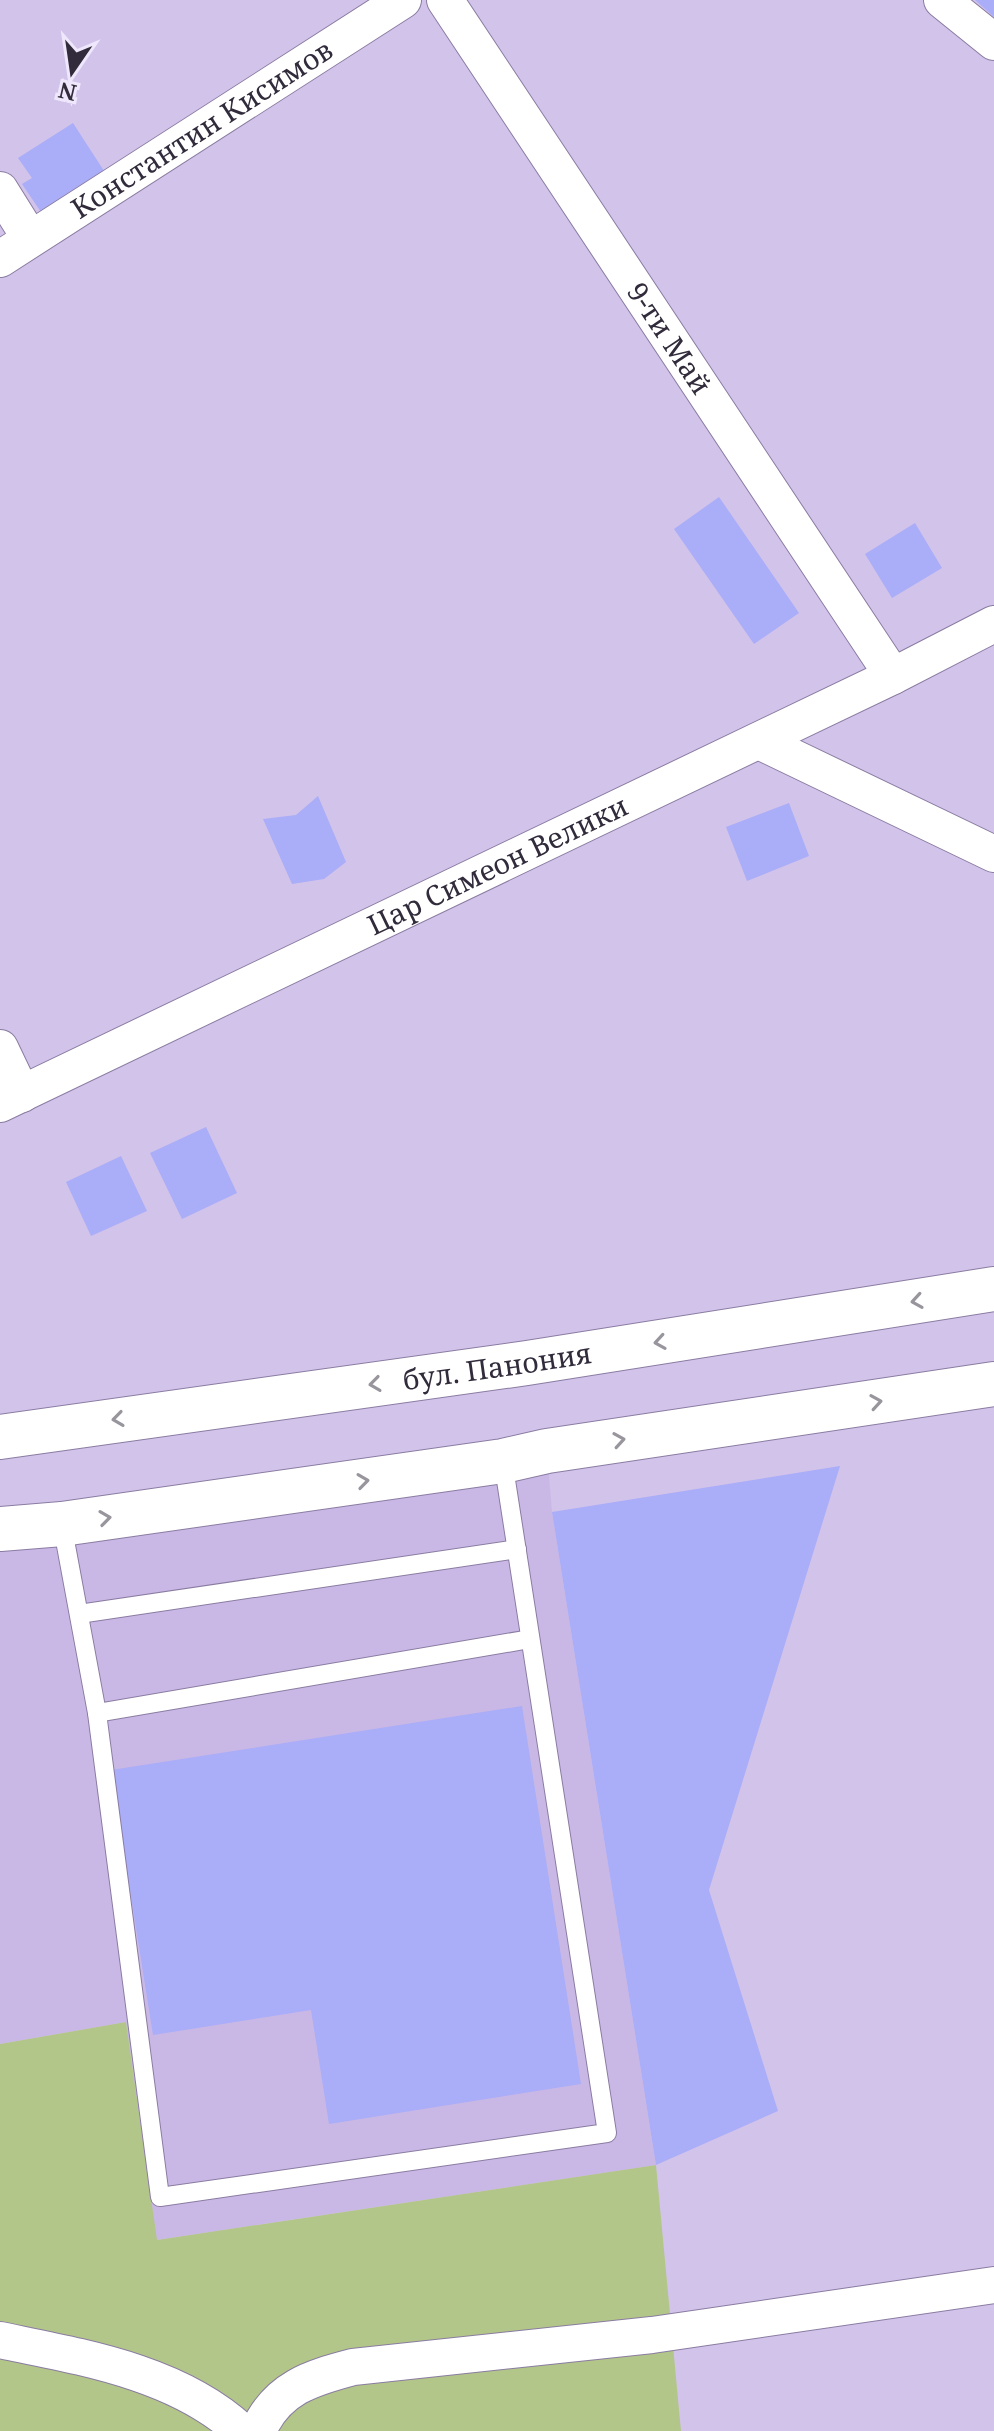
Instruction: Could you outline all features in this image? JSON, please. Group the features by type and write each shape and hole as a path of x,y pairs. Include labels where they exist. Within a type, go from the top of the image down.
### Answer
{"main road":[{"name":"бул. Панония","path":"0,1437 527,1363 994,1289"},
{"path":"0,1529 62,1524 503,1461 547,1451 994,1384"}],"street":[{"name":"Константин Кисимов","path":"0,259 403,0"},
{"name":"9-ти Май","path":"445,0 893,676"},
{"path":"942,0 994,42"},
{"path":"0,190 30,238"},
{"name":"Цар Симеон Велики","path":"11,1099 759,741 994,624"},
{"path":"759,741 994,854"},
{"path":"0,1048 11,1099"},
{"path":"258,2431 266,2414 288,2392 311,2378 353,2367 652,2335 994,2285"},
{"path":"0,2340 135,2372 188,2395 241,2431"}],"lane":[{"path":"62,1524 97,1713 160,2197 607,2133 503,1461"},
{"path":"79,1614 517,1549"},
{"path":"97,1713 530,1639"}],"shaded area":[{"path":"547,1451 552,1512 656,2165 156,2240 126,2022 0,2044 0,1529"}],"green space":[{"path":"126,2022 157,2240 656,2165 681,2431 0,2431 0,2044"}],"building":[{"path":"975,0 994,0 994,17"},
{"path":"73,123 106,174 43,215 22,184 32,178 18,158"},
{"path":"719,497 799,613 754,644 674,529"},
{"path":"915,523 942,568 892,598 865,554"},
{"path":"318,796 346,862 324,879 292,884 263,819 296,815"},
{"path":"789,803 809,856 747,881 726,827"},
{"path":"206,1127 237,1193 182,1219 150,1153"},
{"path":"121,1156 147,1211 91,1236 66,1182"},
{"path":"840,1466 709,1890 778,2111 656,2165 552,1512"},
{"path":"522,1706 581,2084 329,2124 311,2010 153,2035 111,1770"}]}
